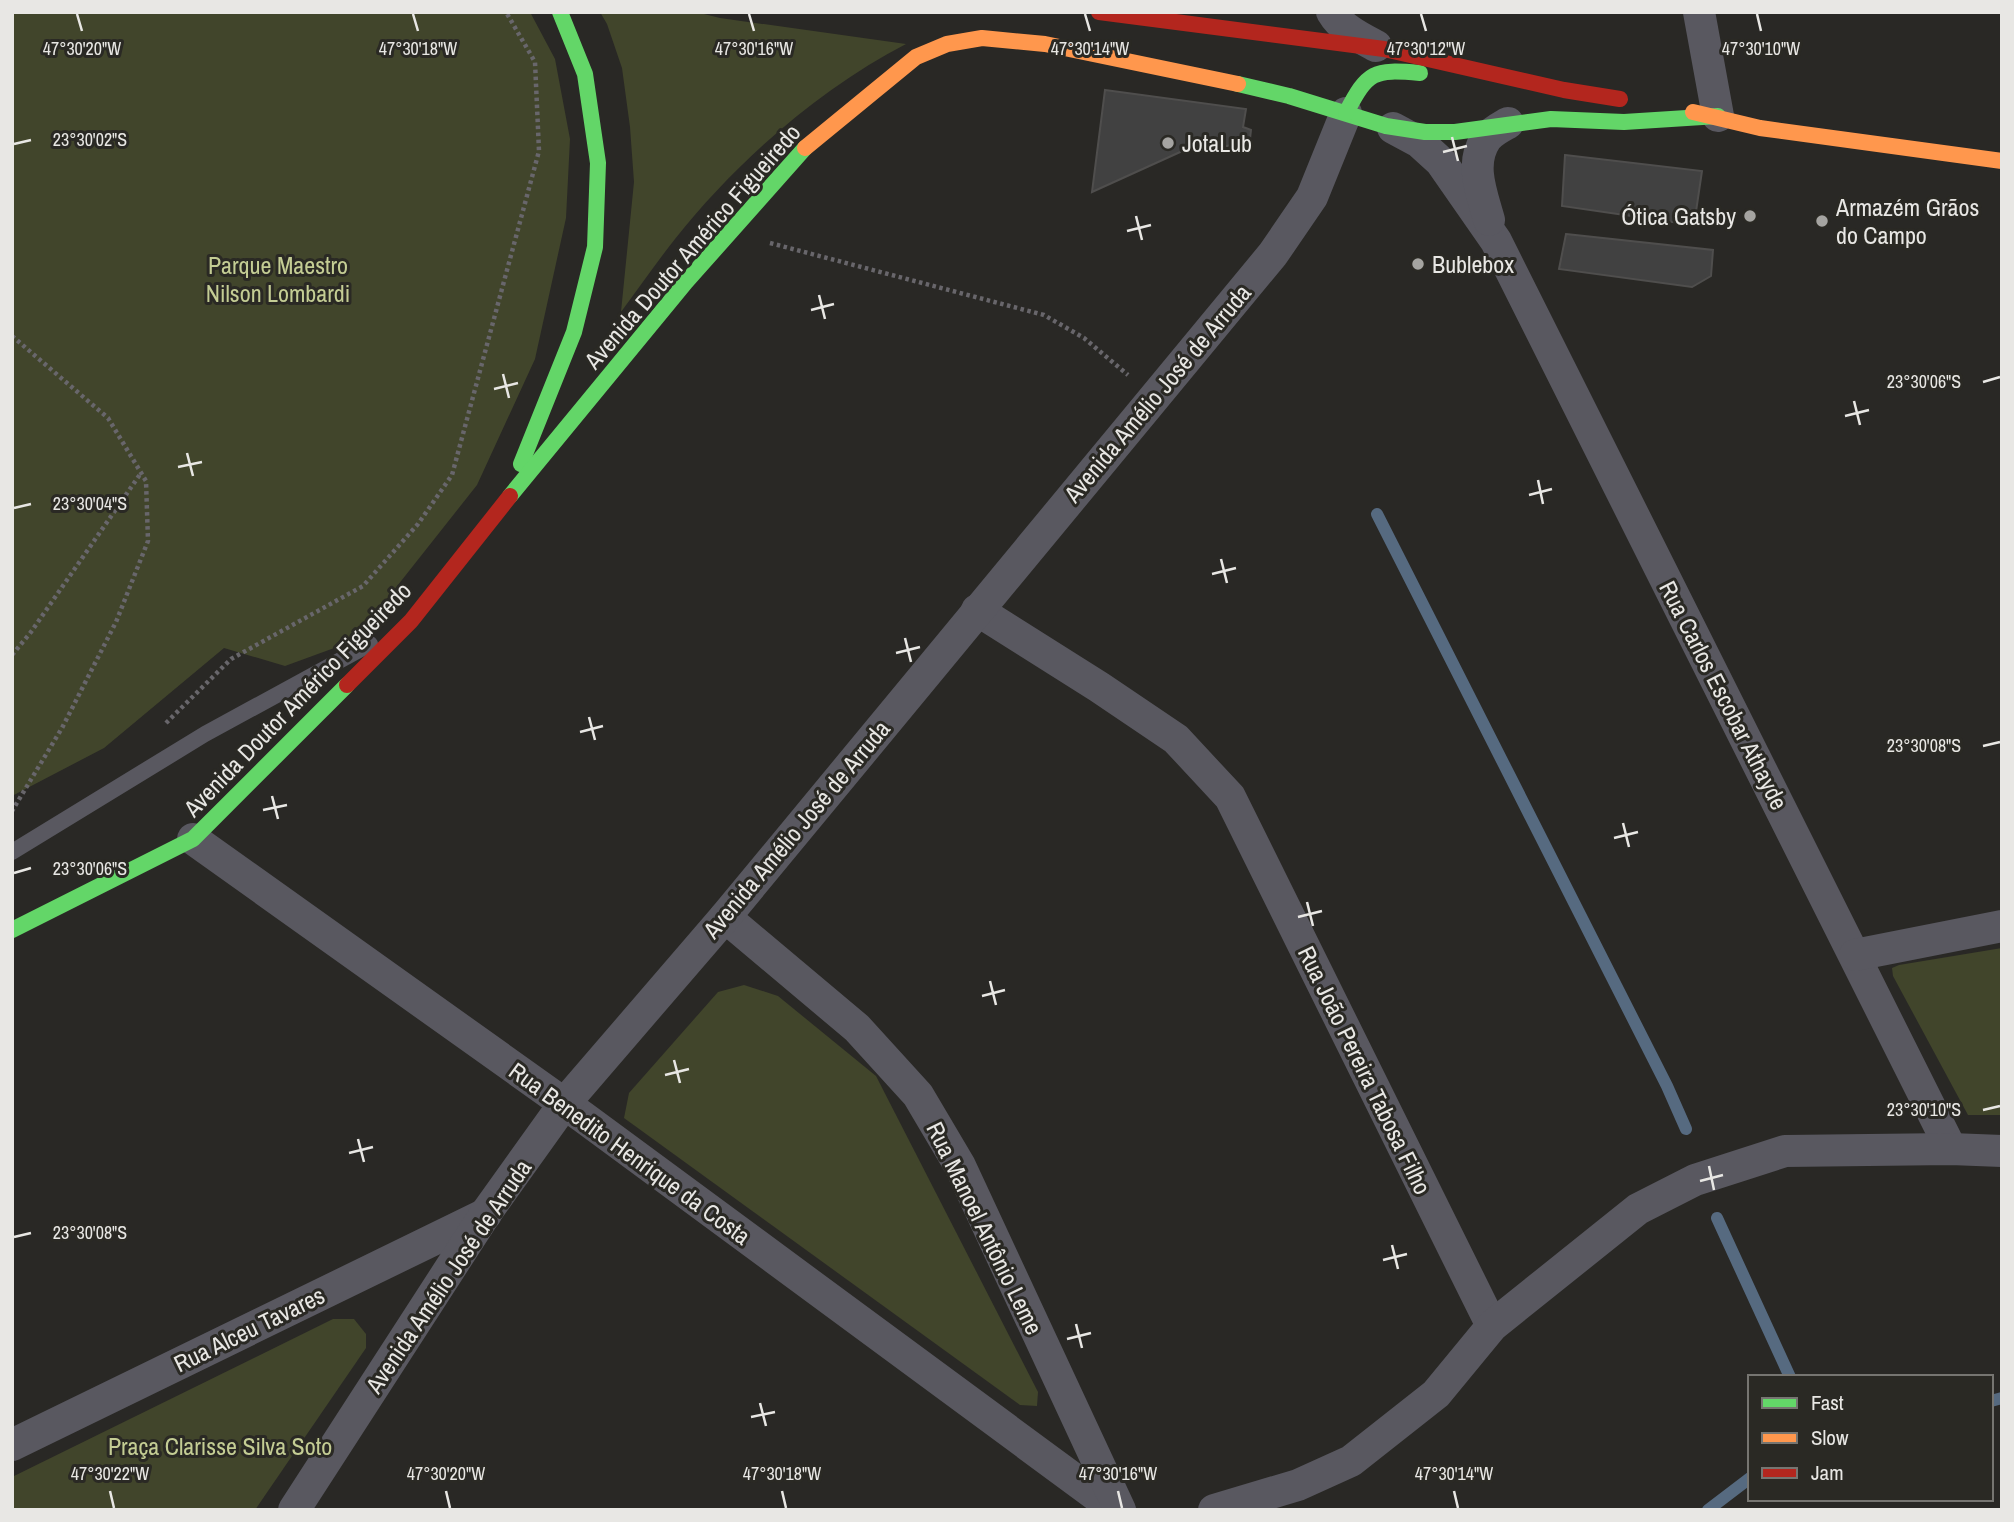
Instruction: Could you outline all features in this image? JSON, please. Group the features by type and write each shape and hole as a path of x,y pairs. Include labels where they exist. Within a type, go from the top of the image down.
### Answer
{"main road":[{"name":"Avenida Doutor Américo Figueiredo","path":"507,499 574,332 595,247 598,163 585,74 560,12"},
{"name":"Avenida Doutor Américo Figueiredo","path":"1099,12 1274,31 1384,49 1564,90 1718,116 1760,128 2002,161"},
{"name":"Avenida Doutor Américo Figueiredo","path":"12,930 193,839 411,621 507,499 729,232 812,139 916,57 947,44 982,38 1045,44 1295,98 1392,127 1450,134 1508,122 1569,117 1611,122 1718,116"},
{"path":"1045,44 1201,60"},
{"path":"1346,113 1366,78 1380,71 1452,76 1564,90"}],"street":[{"path":"1332,12 1337,21 1353,34 1384,49"},
{"path":"1699,12 1718,116"},
{"name":"Avenida Amélio José de Arruda","path":"1295,98 1310,111 1318,127 1323,146 1323,169"},
{"name":"Avenida Amélio José de Arruda","path":"294,1510 486,1213 564,1104 724,917 1273,254 1312,197 1346,113"},
{"name":"Rua Carlos Escobar Athayde","path":"1496,241 1478,179 1479,154 1486,139 1508,122"},
{"name":"Rua Carlos Escobar Athayde","path":"1392,127 1419,142 1441,162 1496,241 1951,1149"},
{"name":"Rua João Pereira Tabosa Filho","path":"977,610 1176,738 1230,796 1492,1326"},
{"name":"Rua Benedito Henrique da Costa","path":"193,839 564,1104 1118,1510"},
{"name":"Rua Manoel Antônio Leme","path":"724,917 857,1028 918,1095 960,1166 1118,1510"},
{"path":"1855,955 2002,926"},
{"path":"1214,1510 1298,1485 1351,1461 1437,1394 1492,1326 1638,1209 1695,1180 1785,1151 1951,1149 2002,1152"},
{"name":"Rua Alceu Tavares","path":"12,1445 486,1213"},
{"name":"Rua Manoel Antônio Leme","path":"1063,1471 1072,1454 1073,1410"},
{"path":"1063,1471 1075,1510"}],"lane":[{"path":"12,852 205,734 411,621"}],"path":[{"path":"163,725 232,659 363,586 418,524 452,475 539,151 535,62 506,12"},
{"path":"729,232 1044,314 1084,338 1155,396"},
{"path":"12,336 108,418 146,481 148,541 116,622 62,728 12,813"},
{"path":"12,655 142,473"},
{"path":"12,813 23,810"}],"green space":[{"name":"Parque Maestro Nilson Lombardi","path":"12,12 530,12 555,59 570,139 566,218 535,359 477,485 360,633 337,647 285,666 224,648 104,748 12,796"},
{"path":"600,12 696,12 720,18 906,44 874,62 811,105 752,155 699,210 621,312 634,182 622,68 607,24"},
{"path":"2002,948 2002,1115 1968,1115 1893,976 1892,968"},
{"path":"744,985 778,996 876,1076 1038,1392 1037,1406 1020,1405 624,1118 629,1093 718,992"},
{"name":"Praça Clarisse Silva Soto","path":"333,1319 354,1319 366,1334 366,1348 255,1510 12,1510 12,1477"}],"building":[{"name":"JotaLub","path":"1105,90 1246,109 1243,127 1251,130 1250,139 1195,152 1189,148 1092,192"},
{"path":"1565,155 1702,171 1694,225 1562,206"},
{"path":"1566,234 1713,250 1711,276 1692,287 1559,269"}],"waterway":[{"path":"1377,514 1667,1086 1686,1129"},
{"path":"1717,1218 1789,1375"},
{"path":"1993,1400 2002,1398"},
{"path":"1708,1510 1748,1480"}],"traffic: fast":[{"path":"521,464 574,332 595,247 598,163 585,74 560,12"},
{"path":"1346,113 1360,88 1374,76 1392,72 1420,73"},
{"path":"1238,84 1289,96 1386,126 1425,132 1455,132 1551,119 1624,122 1718,116"},
{"path":"510,496 686,282 805,148"},
{"path":"12,930 193,839 347,685"}],"traffic: slow":[{"path":"805,148 916,57 947,44 982,38 1045,44 1238,84"},
{"path":"1693,112 1760,128 2002,161"}],"traffic: jam":[{"path":"1099,12 1384,49 1564,90 1620,99"},
{"path":"347,685 411,621 510,496"}],"place":[{"name":"JotaLub","path":"1168,143"},
{"name":"Ótica Gatsby","path":"1750,216"},
{"name":"Armazém Grãos do Campo","path":"1822,221"},
{"name":"Bublebox","path":"1418,264"}]}
